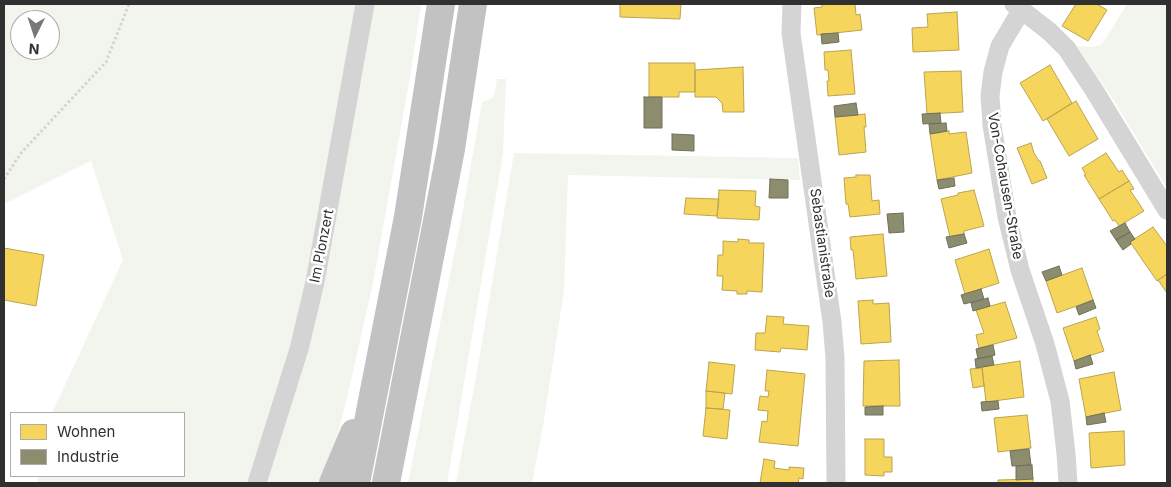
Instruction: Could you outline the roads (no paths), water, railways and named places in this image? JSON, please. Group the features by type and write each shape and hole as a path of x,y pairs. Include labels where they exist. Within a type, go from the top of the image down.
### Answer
{"highway":[{"path":"356,483 408,217 441,4"},
{"path":"386,483 451,149 473,4"},
{"path":"333,483 374,390"}],"street":[{"name":"Im Plonzert","path":"257,483 299,349 315,282 365,4"},
{"name":"Sebastianistraße","path":"792,4 791,33 832,322 835,358 836,483"},
{"path":"1018,6 1050,32 1067,49 1167,210"},
{"name":"Von-Cohausen-Straße","path":"1018,6 1000,46 993,72 990,96 992,124 1007,217 1020,270 1045,344 1060,401 1068,483"}]}
